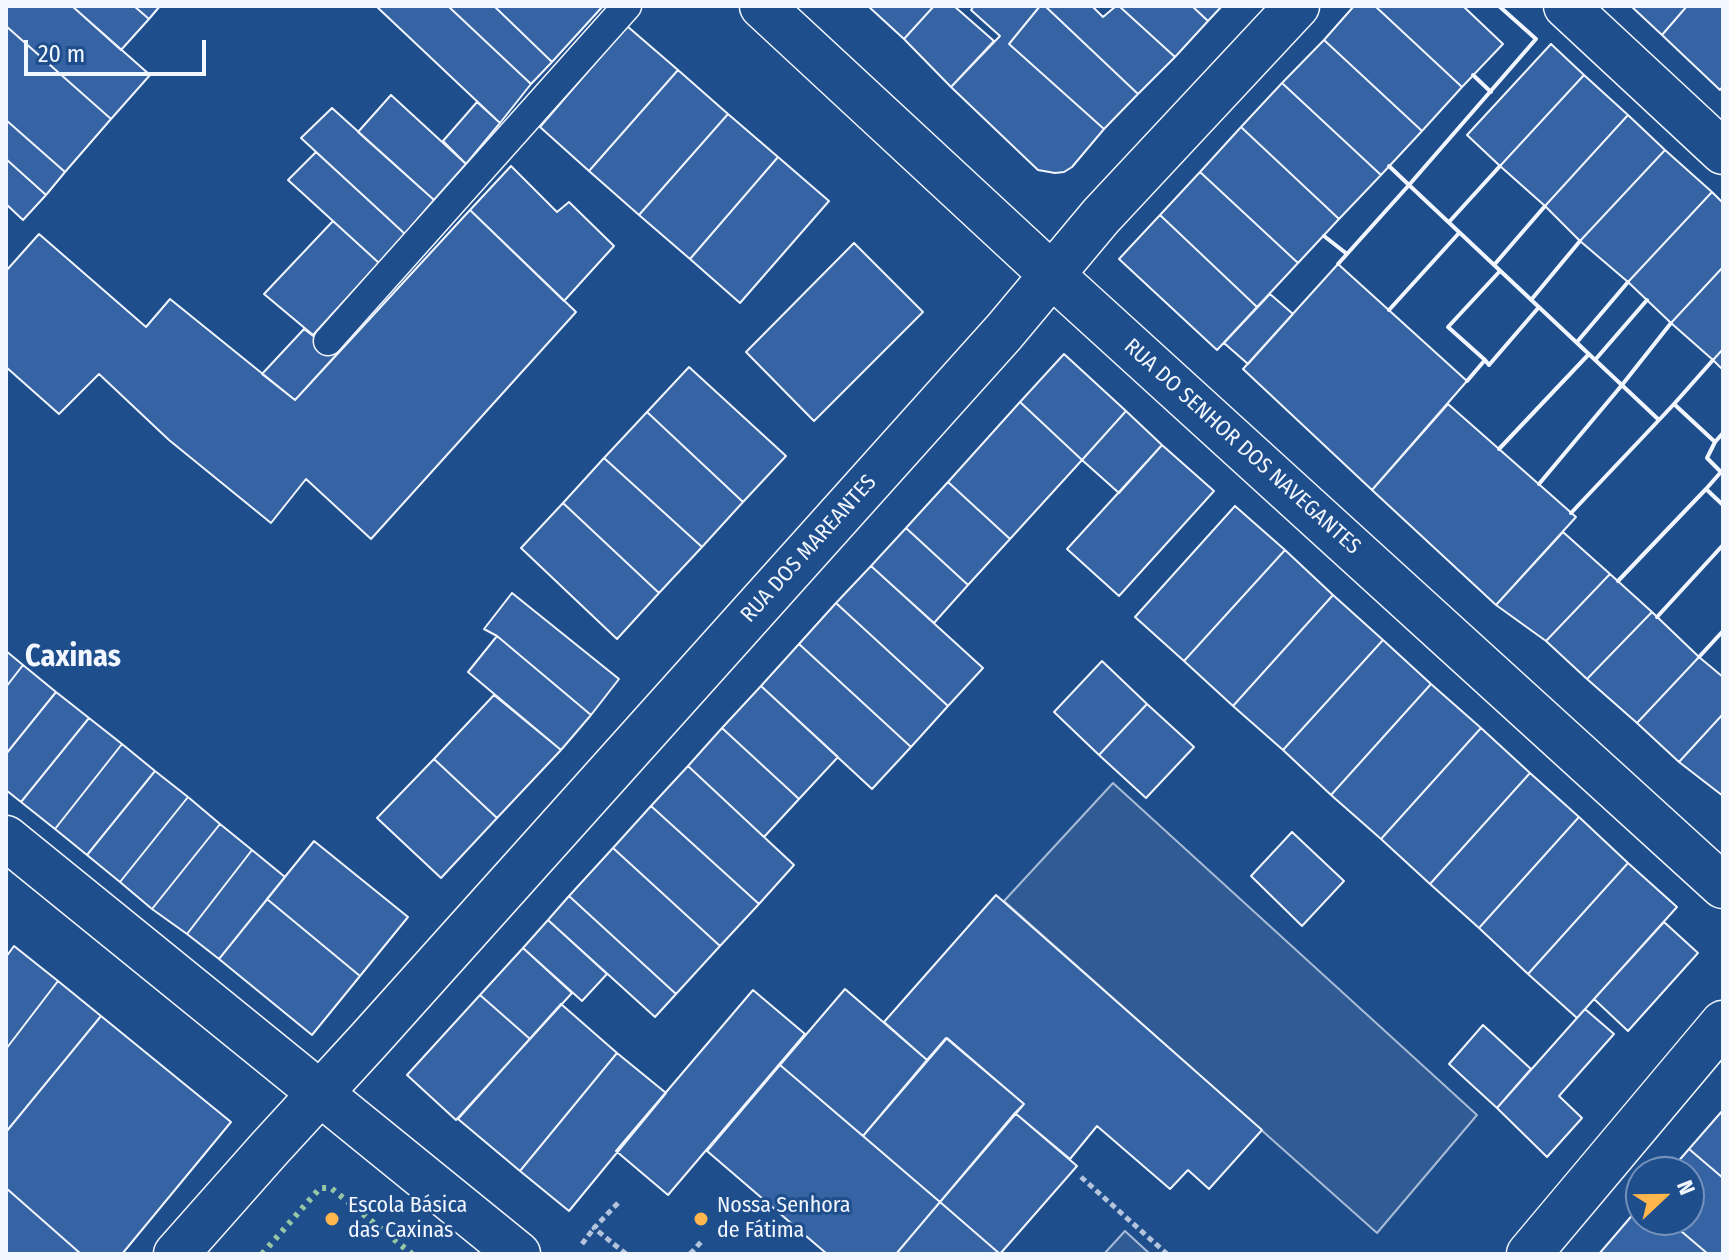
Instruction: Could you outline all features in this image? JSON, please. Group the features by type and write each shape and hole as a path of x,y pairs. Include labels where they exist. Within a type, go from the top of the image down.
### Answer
{"street":[{"name":"RUA DO SENHOR DOS NAVEGANTES","path":"762,6 1052,275 1723,886"},
{"name":"RUA DOS MAREANTES","path":"176,1254 1004,332 1101,216 1297,6"},
{"path":"1566,6 1723,152"},
{"path":"6,838 518,1254"},
{"path":"1529,1254 1723,1023"}],"lane":[{"path":"328,341 627,6"}],"path":[{"path":"1081,1177 1167,1254"},
{"path":"582,1244 618,1203"},
{"path":"594,1228 626,1254"},
{"path":"690,1254 702,1241"}],"shaded area":[{"path":"1113,783 1477,1115 1377,1233 1004,901"},
{"path":"1125,1231 1150,1254 1104,1254"}],"building":[{"path":"6,6 72,6 150,75 111,119 6,26"},
{"path":"72,6 134,6 149,19 121,50"},
{"path":"134,6 160,6 149,19"},
{"path":"376,6 448,6 531,84 500,123"},
{"path":"448,6 494,6 552,62 531,84"},
{"path":"494,6 603,6 552,62"},
{"path":"868,6 934,6 904,39"},
{"path":"934,6 954,6 994,41 951,87 904,39"},
{"path":"974,6 1040,6 1009,44 1104,129 1072,167 1064,172 1038,170 951,87 1000,36 971,10"},
{"path":"1040,6 1045,6 1138,94 1104,129 1009,44"},
{"path":"1045,6 1092,6 1103,17 1119,6 1175,57 1138,94"},
{"path":"1119,6 1192,6 1208,21 1175,57"},
{"path":"1192,6 1222,6 1208,21"},
{"path":"1354,6 1375,6 1462,87 1422,131 1324,40"},
{"path":"1375,6 1463,6 1503,44 1462,87"},
{"path":"1631,6 1687,6 1662,35"},
{"path":"1687,6 1723,6 1723,86 1720,90 1662,35"},
{"path":"6,26 111,119 65,172 6,120"},
{"path":"627,26 678,70 589,171 540,127"},
{"path":"1324,40 1422,131 1381,175 1282,83"},
{"path":"1551,44 1584,75 1500,166 1467,135"},
{"path":"678,70 728,114 639,215 589,171"},
{"path":"1584,75 1628,115 1545,206 1500,166"},
{"path":"1282,83 1381,175 1339,219 1241,127"},
{"path":"391,95 466,164 434,200 358,132"},
{"path":"477,102 500,123 466,164 443,141"},
{"path":"332,108 434,200 405,234 301,138"},
{"path":"728,114 778,157 690,259 639,215"},
{"path":"1628,115 1665,150 1580,241 1545,206"},
{"path":"6,120 65,172 46,195 6,159"},
{"path":"1241,127 1339,219 1298,263 1200,172"},
{"path":"1665,150 1712,192 1628,282 1580,241"},
{"path":"316,152 405,234 379,263 288,180"},
{"path":"778,157 829,201 740,303 690,259"},
{"path":"6,159 46,195 23,220 6,204"},
{"path":"511,166 557,212 569,202 614,246 564,301 470,210"},
{"path":"1200,172 1298,263 1257,307 1160,215"},
{"path":"1712,192 1723,203 1723,267 1671,323 1628,282"},
{"path":"470,210 576,312 371,539 306,479 271,523 169,440 99,374 59,414 6,367 6,271 39,234 146,327 170,299 295,400"},
{"path":"1160,215 1257,307 1217,350 1119,259"},
{"path":"333,221 379,263 313,335 264,294"},
{"path":"854,243 923,312 814,421 746,352"},
{"path":"1338,264 1467,381 1372,490 1243,369"},
{"path":"1723,267 1723,349 1713,360 1671,323"},
{"path":"1270,294 1293,314 1248,364 1224,343"},
{"path":"304,329 337,354 295,400 262,374"},
{"path":"1723,349 1723,370 1713,360"},
{"path":"1064,354 1126,411 1082,460 1020,402"},
{"path":"689,367 786,456 743,502 647,412"},
{"path":"1020,402 1082,460 1010,539 948,482"},
{"path":"1448,404 1576,517 1496,605 1372,490"},
{"path":"1126,411 1162,445 1119,493 1082,460"},
{"path":"647,412 743,502 702,547 604,458"},
{"path":"1162,445 1214,491 1119,596 1067,549"},
{"path":"604,458 702,547 659,593 563,503"},
{"path":"948,482 1010,539 968,585 906,528"},
{"path":"563,503 659,593 617,639 521,548"},
{"path":"1235,506 1285,550 1184,661 1135,617"},
{"path":"906,528 968,585 934,623 871,566"},
{"path":"1563,532 1610,574 1546,641 1496,605"},
{"path":"1285,550 1333,595 1233,706 1184,661"},
{"path":"871,566 983,668 948,706 836,603"},
{"path":"1610,574 1652,612 1587,679 1546,641"},
{"path":"512,593 619,679 591,715 497,636 484,629"},
{"path":"1333,595 1383,640 1283,750 1233,706"},
{"path":"836,603 948,706 911,747 799,644"},
{"path":"1652,612 1699,657 1637,723 1587,679"},
{"path":"497,636 591,715 561,750 468,672"},
{"path":"1383,640 1431,684 1331,795 1283,750"},
{"path":"799,644 911,747 872,789 761,686"},
{"path":"6,651 23,665 6,687"},
{"path":"1699,657 1723,677 1723,714 1679,762 1637,723"},
{"path":"1102,661 1147,704 1099,755 1054,712"},
{"path":"23,665 56,692 6,754 6,687"},
{"path":"1431,684 1481,728 1381,839 1331,795"},
{"path":"761,686 838,757 799,799 722,728"},
{"path":"56,692 89,718 21,802 6,790 6,754"},
{"path":"494,695 561,750 497,818 434,759"},
{"path":"1147,704 1194,747 1146,798 1099,755"},
{"path":"1723,714 1723,796 1679,762"},
{"path":"89,718 122,744 55,829 21,802"},
{"path":"722,728 799,799 764,837 688,766"},
{"path":"1481,728 1530,773 1430,884 1381,839"},
{"path":"122,744 155,771 87,855 55,829"},
{"path":"434,759 497,818 441,878 377,818"},
{"path":"688,766 794,865 759,904 651,806"},
{"path":"155,771 188,797 120,882 87,855"},
{"path":"1530,773 1579,817 1479,928 1430,884"},
{"path":"188,797 220,824 152,909 120,882"},
{"path":"651,806 759,904 720,946 613,848"},
{"path":"1579,817 1628,863 1528,974 1479,928"},
{"path":"220,824 252,850 187,934 152,909"},
{"path":"1292,832 1344,881 1302,926 1251,876"},
{"path":"314,841 408,917 360,976 267,899"},
{"path":"613,848 720,946 676,994 569,896"},
{"path":"252,850 285,877 219,959 187,934"},
{"path":"1628,863 1677,907 1577,1018 1528,974"},
{"path":"996,895 1262,1130 1209,1189 1188,1170 1170,1189 1097,1126 1070,1159 1015,1113 1024,1104 946,1038 927,1060 884,1022"},
{"path":"569,896 676,994 655,1017 548,920"},
{"path":"267,899 360,976 312,1035 219,959"},
{"path":"548,920 607,974 582,1001 523,948"},
{"path":"1664,922 1698,953 1628,1031 1594,999"},
{"path":"14,946 58,981 6,1049 6,957"},
{"path":"523,948 572,993 530,1039 480,995"},
{"path":"58,981 101,1016 6,1132 6,1049"},
{"path":"845,989 927,1060 863,1136 780,1065"},
{"path":"753,990 805,1034 668,1195 616,1151"},
{"path":"480,995 530,1039 456,1120 407,1075"},
{"path":"561,1004 617,1053 520,1171 458,1119"},
{"path":"1585,1009 1614,1034 1559,1096 1582,1118 1547,1157 1497,1108"},
{"path":"101,1016 231,1122 122,1254 81,1254 6,1188 6,1132"},
{"path":"1483,1025 1531,1069 1497,1108 1449,1064"},
{"path":"947,1038 1024,1104 940,1202 863,1136"},
{"path":"617,1053 666,1093 569,1211 520,1171"},
{"path":"780,1065 940,1202 896,1254 827,1254 707,1151"},
{"path":"1723,1110 1723,1178 1705,1163 1705,1156 1697,1156 1689,1149"},
{"path":"1015,1113 1077,1166 1000,1254 940,1202"},
{"path":"1689,1149 1697,1156 1683,1156"},
{"path":"1705,1163 1723,1178 1723,1254 1708,1254 1687,1236 1705,1236"},
{"path":"6,1188 81,1254 6,1254"},
{"path":"940,1202 1000,1254 896,1254"},
{"path":"1625,1224 1625,1236 1687,1236 1708,1254 1599,1254"}],"hedge":[{"path":"262,1254 320,1188 331,1188 412,1254"}],"wall":[{"path":"1499,6 1536,39 1409,185 1659,420 1674,404 1715,442 1723,433"},
{"path":"1473,75 1491,92"},
{"path":"1338,264 1409,185 1389,166"},
{"path":"1449,222 1500,166"},
{"path":"1494,265 1545,206"},
{"path":"1389,310 1459,233"},
{"path":"1324,236 1347,254"},
{"path":"1531,300 1580,241"},
{"path":"1467,381 1485,360 1448,327 1500,271"},
{"path":"1577,342 1628,282"},
{"path":"1595,360 1647,300"},
{"path":"1485,360 1489,365 1539,307"},
{"path":"1539,484 1671,323"},
{"path":"1499,449 1589,354"},
{"path":"1674,404 1713,360"},
{"path":"1571,513 1659,420"},
{"path":"1715,442 1707,458 1721,472 1706,489 1723,505"},
{"path":"1618,581 1706,489"},
{"path":"1657,617 1723,545"},
{"path":"1699,657 1723,631"}],"place":[{"name":"Escola Básica das Caxinas","path":"332,1219"},
{"name":"Nossa Senhora de Fátima","path":"701,1219"}],"district":[{"name":"Caxinas","path":"73,658"}]}
